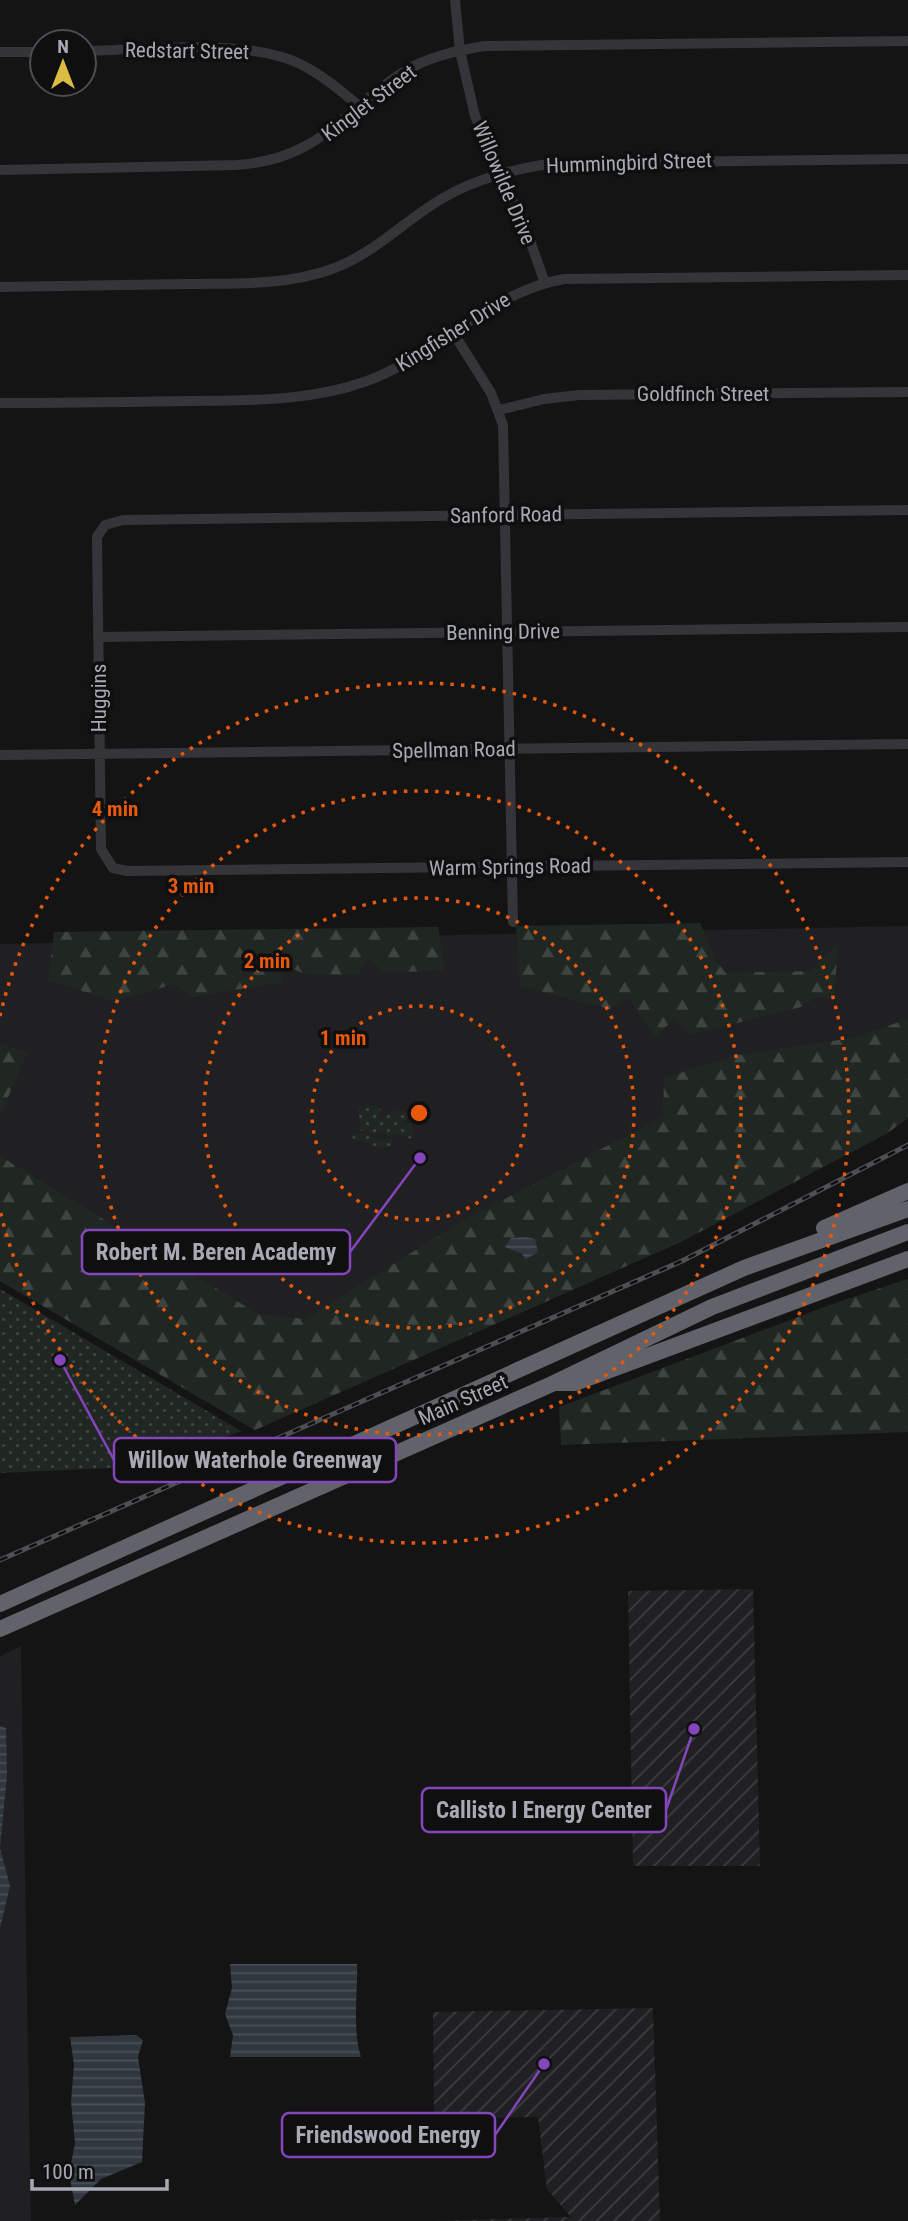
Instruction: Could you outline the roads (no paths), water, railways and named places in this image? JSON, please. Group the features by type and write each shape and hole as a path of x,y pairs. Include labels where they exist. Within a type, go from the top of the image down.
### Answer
{"highway":[{"path":"744,1268 808,1235 908,1191"},
{"name":"Main Street","path":"0,1604 744,1268 908,1209"},
{"name":"Main Street","path":"0,1629 552,1384 712,1307 908,1232"},
{"path":"552,1384 575,1383 908,1259"}],"street":[{"name":"Willowilde Drive","path":"455,0 460,51 475,116 498,174 522,218 545,283"},
{"name":"Kinglet Street","path":"0,170 254,164 299,152 333,130 359,106 404,72 460,51 509,45 908,41"},
{"name":"Redstart Street","path":"98,51 220,49 263,52 296,62 317,73 359,106"},
{"path":"0,52 28,51"},
{"name":"Hummingbird Street","path":"0,287 266,283 311,276 349,262 443,198 498,174 523,167 573,162 908,159"},
{"name":"Kingfisher Drive","path":"0,403 264,400 342,389 387,373 454,334 500,300 545,283 581,278 908,275"},
{"path":"454,334 499,410 505,454 513,922"},
{"name":"Goldfinch Street","path":"499,410 552,397 579,395 908,392"},
{"name":"Sanford Road","path":"105,525 123,520 908,510"},
{"name":"Huggins","path":"105,525 97,537 100,849 113,868"},
{"name":"Benning Drive","path":"98,637 908,627"},
{"name":"Spellman Road","path":"0,755 908,744"},
{"name":"Warm Springs Road","path":"113,868 141,871 908,862"}],"railway":[{"path":"0,1560 682,1261 908,1145"}],"place":[{"name":"Robert M. Beren Academy","path":"420,1158"},
{"name":"Willow Waterhole Greenway","path":"60,1360"},
{"name":"Callisto I Energy Center","path":"694,1729"},
{"name":"Friendswood Energy","path":"544,2064"}]}
